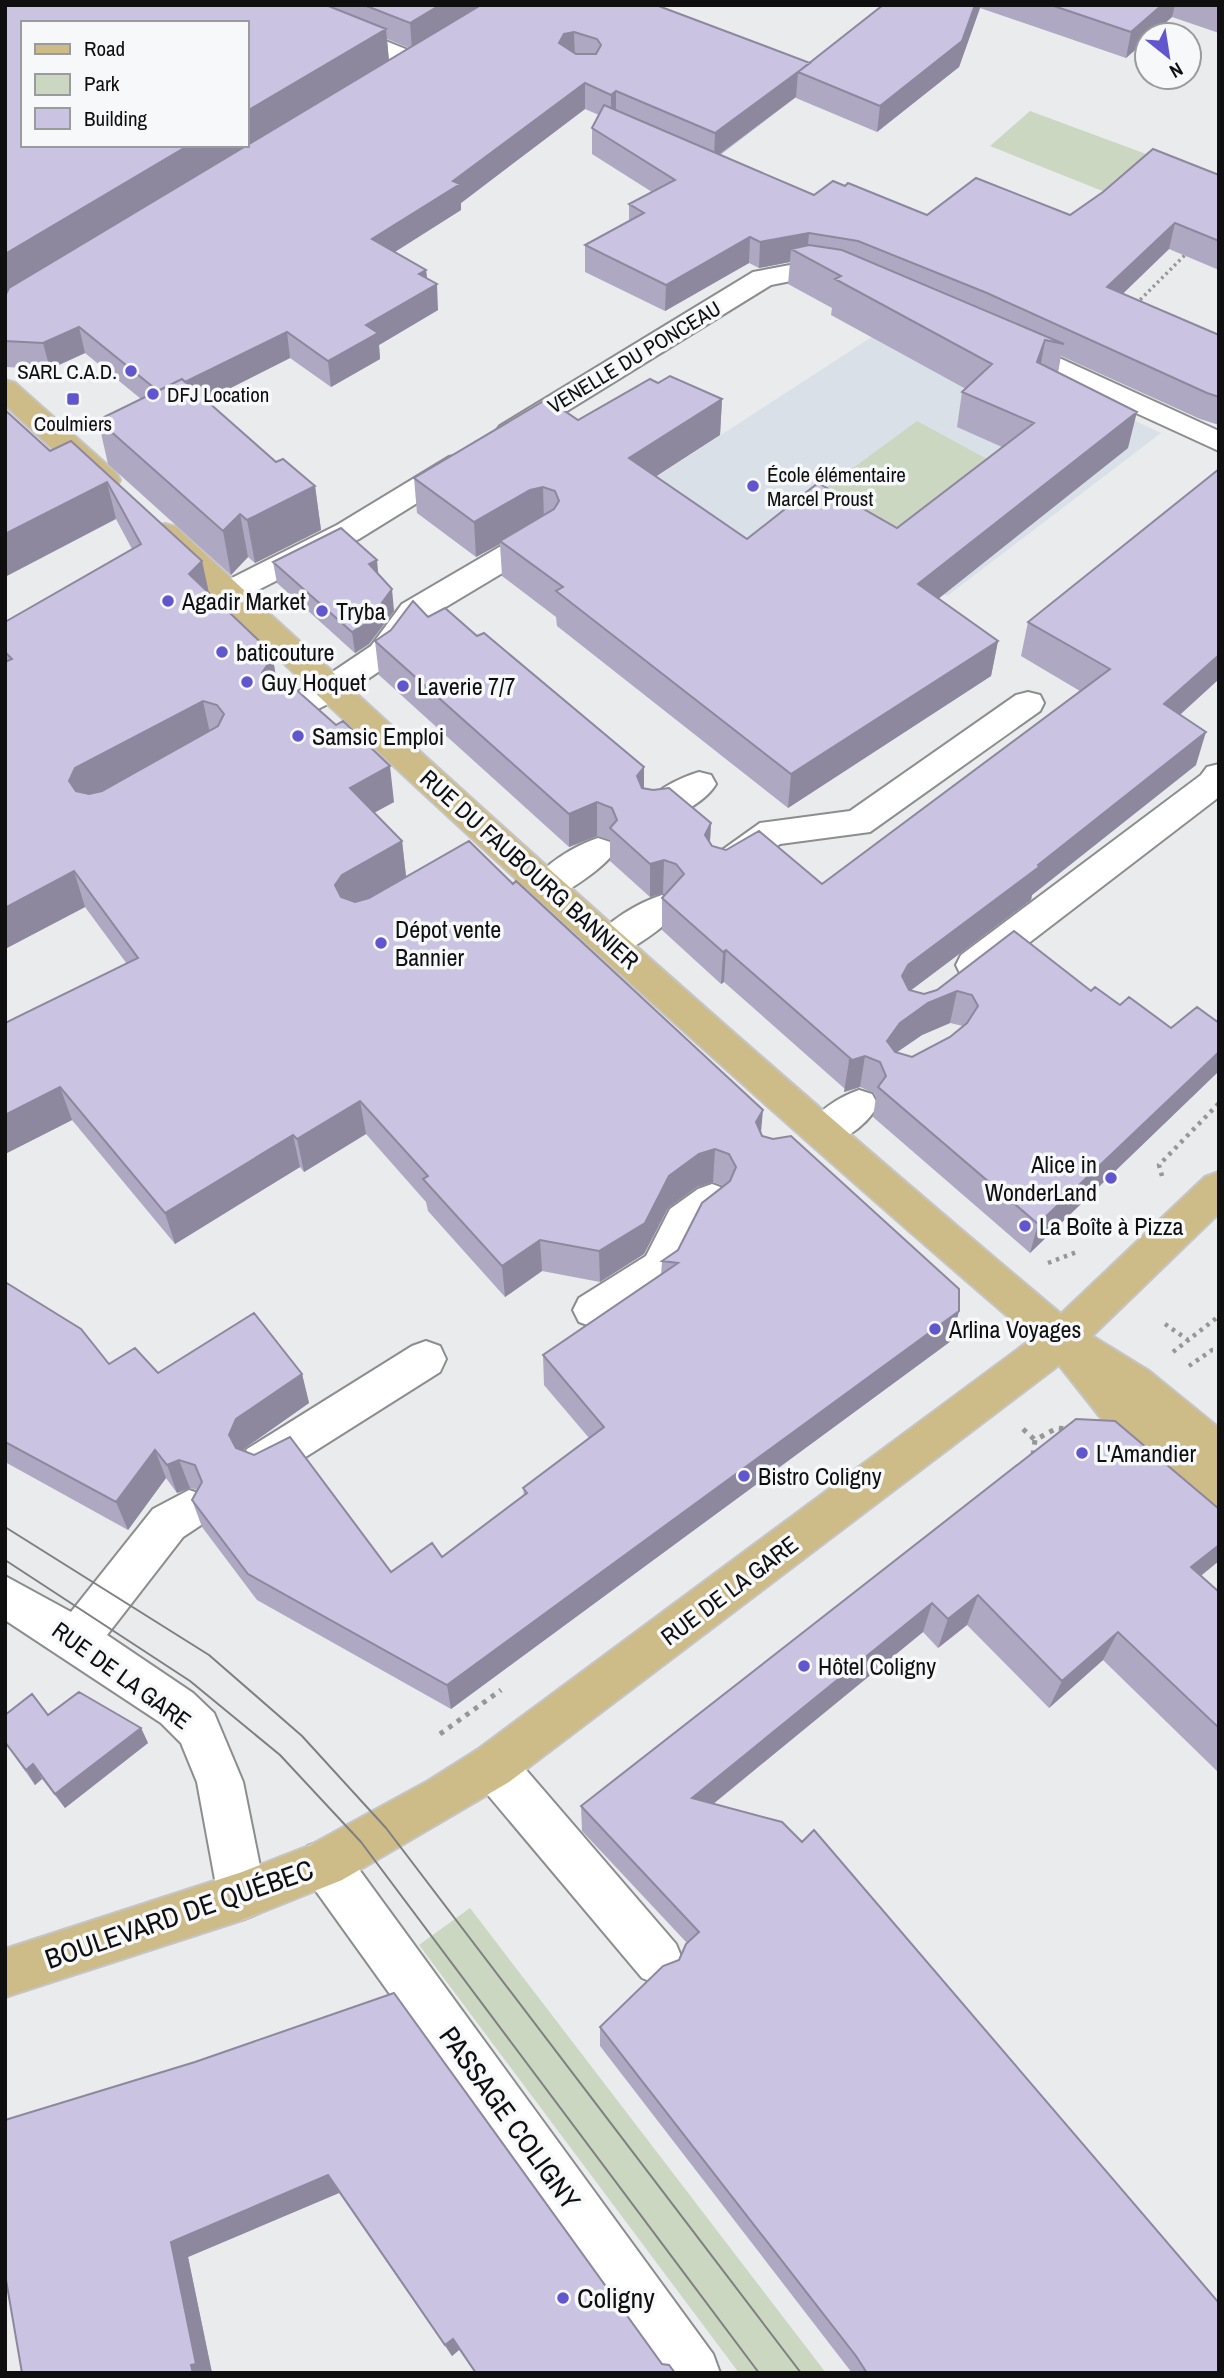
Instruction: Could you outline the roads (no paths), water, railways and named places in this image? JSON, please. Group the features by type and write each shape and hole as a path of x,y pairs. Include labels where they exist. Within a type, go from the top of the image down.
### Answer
{"main road":[{"name":"RUE DU FAUBOURG BANNIER","path":"5,389 229,592 330,689 611,943 811,1134 1062,1339 1135,1384 1219,1453"},
{"name":"RUE DE LA GARE","path":"386,1828 493,1766 969,1412 1062,1339 1219,1188"},
{"name":"RUE DU FAUBOURG BANNIER","path":"1062,1339 1111,1403 1219,1497"},
{"name":"BOULEVARD DE QUÉBEC","path":"5,1973 242,1896 326,1863 386,1828"}],"street":[{"path":"274,5 414,61"},
{"path":"384,79 438,47"},
{"name":"VENELLE DU PONCEAU","path":"229,592 348,532 763,278 782,272 826,271 870,286"},
{"path":"985,333 1219,442"},
{"path":"287,712 330,689 382,653 413,612 543,536"},
{"path":"723,867 772,832 858,823 1028,702"},
{"path":"656,811 699,783"},
{"path":"950,984 1217,784"},
{"path":"466,861 500,841"},
{"path":"548,885 598,851"},
{"path":"611,943 662,908"},
{"path":"811,1134 859,1105"},
{"path":"593,1310 660,1268 684,1221 712,1200"},
{"path":"262,1462 426,1359"},
{"path":"76,1640 168,1523 189,1509"},
{"name":"RUE DE LA GARE","path":"5,1596 177,1708 198,1728 220,1782 242,1896"},
{"path":"493,1766 659,1961"},
{"name":"PASSAGE COLIGNY","path":"326,1863 694,2373"}],"tram line":[{"path":"5,1527 209,1655 302,1736 386,1828 801,2373"},
{"path":"5,1560 190,1681 280,1755 361,1842 759,2373"}],"place":[{"name":"SARL C.A.D.","path":"131,371"},
{"name":"DFJ Location","path":"153,394"},
{"name":"Coulmiers","path":"73,399"},
{"name":"École élémentaire Marcel Proust","path":"753,486"},
{"name":"Agadir Market","path":"168,601"},
{"name":"Tryba","path":"322,611"},
{"name":"baticouture","path":"222,652"},
{"name":"Guy Hoquet","path":"247,682"},
{"name":"Laverie 7/7","path":"403,686"},
{"name":"Samsic Emploi","path":"298,736"},
{"name":"Dépot vente Bannier","path":"381,943"},
{"name":"Alice in WonderLand","path":"1111,1178"},
{"name":"La Boîte à Pizza","path":"1025,1226"},
{"name":"Arlina Voyages","path":"935,1329"},
{"name":"L'Amandier","path":"1082,1453"},
{"name":"Bistro Coligny","path":"744,1476"},
{"name":"Hôtel Coligny","path":"804,1666"},
{"name":"Coligny","path":"563,2298"}]}
